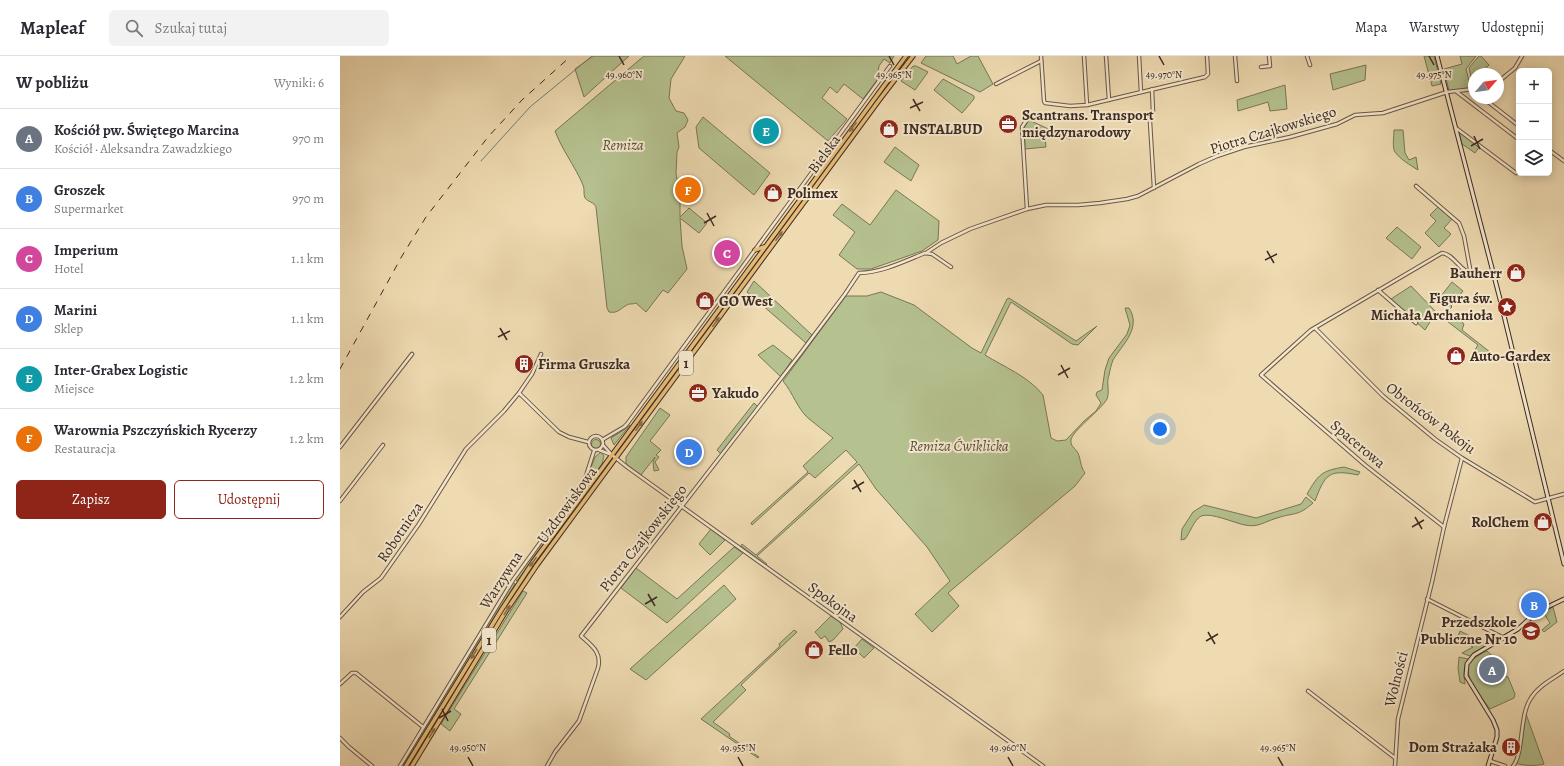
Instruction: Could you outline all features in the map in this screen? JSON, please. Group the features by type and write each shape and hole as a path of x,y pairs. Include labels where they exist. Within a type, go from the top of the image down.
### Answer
{"main road":[{"name":"Bielska","path":"650,403 906,56"},
{"name":"Bielska","path":"756,268 913,56"},
{"path":"1438,56 1564,564"},
{"path":"755,250 765,246"},
{"name":"Uzdrowiskowa","path":"412,766 523,586 756,268"},
{"name":"Uzdrowiskowa","path":"406,766 518,583 650,403"},
{"path":"1488,766 1497,737 1496,730 1493,720 1470,685 1466,676 1465,670 1470,658 1518,629 1537,612 1564,599"}],"street":[{"path":"1041,56 1045,103 1070,106 1087,105 1207,76 1207,56"},
{"path":"1084,56 1087,105"},
{"path":"1106,56 1109,100"},
{"path":"1139,56 1141,92"},
{"path":"1235,56 1237,81"},
{"path":"1261,67 1270,66 1269,56"},
{"path":"1307,56 1310,66"},
{"path":"1504,77 1515,68 1522,56"},
{"path":"996,84 1041,61"},
{"path":"602,440 627,424 890,66"},
{"path":"1152,90 1154,112"},
{"name":"Piotra Czajkowskiego","path":"547,766 555,752 579,721 598,668 600,658 597,651 581,636 679,512 682,506 800,354 859,273 886,268 926,253 941,243 970,229 1027,209 1128,199 1154,188 1211,159 1244,147 1290,138 1337,124 1355,115 1383,114 1447,92 1468,90"},
{"path":"1457,91 1516,138"},
{"path":"1491,104 1516,124"},
{"path":"1027,209 1022,127 1028,118"},
{"path":"1150,122 1154,188"},
{"path":"1456,128 1516,173"},
{"path":"1552,152 1564,161"},
{"path":"1416,186 1459,223 1464,236 1471,274"},
{"path":"788,223 793,226"},
{"path":"926,253 932,254 951,267"},
{"path":"1315,328 1442,253 1446,253 1464,270 1471,274 1493,273"},
{"path":"1378,290 1416,323"},
{"name":"Obrońców Pokoju","path":"1315,328 1383,396 1435,439 1462,458 1533,501 1537,502 1564,494"},
{"name":"Spacerowa","path":"1315,328 1261,376 1365,465 1444,527"},
{"path":"340,447 412,354"},
{"name":"Robotnicza","path":"340,617 363,592 381,578 427,512 466,449 504,411 519,393 532,374 541,354"},
{"path":"519,393 559,432 569,437 588,442"},
{"path":"588,442 590,438 594,436 599,437 602,440 603,445 612,455"},
{"path":"588,442 589,447 594,450 599,450 612,455"},
{"path":"340,501 383,445"},
{"path":"599,450 603,445"},
{"name":"Warzywna","path":"400,766 513,580 584,482 594,450"},
{"name":"Spokojna","path":"612,455 1043,766"},
{"name":"Wolności","path":"1395,766 1398,719 1462,458"},
{"path":"1427,599 1504,638"},
{"path":"1512,766 1515,762 1520,742 1524,710 1530,698 1537,690 1564,671"},
{"path":"340,684 352,673 356,673 423,727"},
{"path":"1308,692 1396,759"},
{"path":"340,738 348,747 372,766"},
{"path":"1490,761 1506,766"}],"green space":[{"path":"593,56 629,56 584,97 575,69"},
{"name":"Remiza","path":"644,56 685,56 671,79 669,98 676,111 684,113 688,120 685,127 677,133 679,147 677,152 676,174 680,192 680,217 689,208 707,223 699,233 680,218 682,246 687,269 668,293 663,290 646,312 636,303 626,305 615,312 609,312 607,308 596,207 585,198 583,185 555,131"},
{"path":"725,56 894,56 890,63 884,59 879,66 877,80 863,99 844,84 837,93 830,87 822,98 847,119 828,141"},
{"path":"926,56 953,56 957,64 971,56 978,56 993,84 980,92 921,63"},
{"path":"1424,56 1434,56 1441,84 1432,86"},
{"path":"1460,56 1476,56 1466,69 1468,77 1468,89 1449,91 1444,69 1462,64"},
{"path":"1479,56 1481,56 1489,65 1486,68 1469,68"},
{"path":"1366,65 1365,80 1333,90 1330,74"},
{"path":"913,66 928,72 915,90 901,81"},
{"path":"943,79 974,96 974,99 962,113 934,90"},
{"path":"1285,85 1287,109 1270,111 1268,102 1238,111 1237,100"},
{"path":"703,117 770,173 754,195 699,148 696,127"},
{"path":"1029,120 1070,139 1058,136 1045,137 1046,147 1025,149 1024,128"},
{"path":"1394,130 1403,130 1405,153 1409,160 1416,157 1418,170 1395,152 1393,145"},
{"path":"1459,132 1480,146 1475,153 1462,144"},
{"path":"895,147 919,165 911,181 884,162"},
{"path":"896,190 939,221 938,240 922,251 871,269 857,269 839,255 855,232 833,215 842,204 870,225"},
{"path":"1438,207 1452,219 1444,228 1451,234 1439,247 1425,233 1436,221 1430,215"},
{"path":"1397,227 1421,247 1412,259 1386,238"},
{"path":"754,281 812,335 806,343 747,292"},
{"path":"1452,282 1463,291 1449,310 1464,324 1462,330 1495,356 1492,361 1475,350 1478,345 1443,318 1447,311 1437,301"},
{"path":"1411,286 1436,312 1425,330 1391,299"},
{"name":"Remiza Ćwiklicka","path":"881,292 914,305 981,353 1007,299 1009,298 1076,341 1097,326 1078,345 1072,344 1011,302 985,355 1016,372 1030,382 1043,395 1051,438 1057,441 1066,440 1096,411 1101,403 1096,395 1097,392 1102,390 1105,370 1109,358 1127,334 1130,325 1125,308 1129,308 1132,315 1132,329 1113,360 1108,378 1107,399 1099,409 1076,431 1071,440 1072,445 1078,453 1085,473 1075,486 948,593 959,606 932,632 915,614 950,581 927,547 876,489 859,464 757,556 767,564 766,565 741,546 742,544 756,555 857,462 846,450 815,478 809,473 752,525 751,523 808,472 803,466 833,438 804,414 783,381 846,296 867,296"},
{"path":"773,345 792,360 781,377 758,355"},
{"path":"754,403 758,407 721,454 717,450"},
{"path":"660,408 670,415 650,441 661,450 656,455 659,457 655,462 659,470 654,471 653,462 655,457 641,475 626,464 626,457"},
{"path":"630,425 614,445 611,438"},
{"path":"596,439 601,444 596,449 591,444"},
{"path":"601,452 604,456 602,464 517,581 515,579 585,483 595,457"},
{"path":"1344,467 1360,472 1358,475 1334,473 1329,476 1325,479 1315,501 1307,494 1321,474 1330,470"},
{"path":"1306,497 1313,503 1296,514 1283,516 1254,526 1245,525 1211,515 1201,516 1196,520 1185,539 1181,540 1182,529 1193,512 1204,505 1256,518 1301,504"},
{"path":"711,529 725,540 710,555 699,544"},
{"path":"734,547 743,553 667,623 621,588 636,568 677,599"},
{"path":"513,582 515,584 404,766 402,766"},
{"path":"724,585 736,599 646,680 630,669"},
{"path":"523,591 527,593 454,709 461,714 450,731 441,724"},
{"path":"1553,607 1557,622 1544,632 1542,630 1550,623 1543,612"},
{"path":"831,616 840,622 843,629 833,640 829,642 825,636 821,639 815,632"},
{"path":"794,630 797,632 741,685 746,690 713,722 730,734 729,736 759,757 758,758 701,719 780,646 779,644"},
{"path":"1460,631 1488,645 1470,656 1462,653 1473,647 1457,639"},
{"path":"862,639 874,648 864,658 854,648"},
{"path":"1487,651 1503,666 1501,673 1508,677 1515,694 1514,698 1490,709 1471,681 1468,669 1469,664 1477,656","holes":["1484,662 1489,662 1499,670 1493,678 1481,669"]},
{"path":"1459,657 1468,659 1464,674 1465,684 1460,682 1458,668"},
{"path":"1526,714 1544,764 1522,765 1516,763 1522,742"}],"waterway":[{"path":"481,161 530,107 592,56"}],"railway":[{"path":"340,369 402,256 426,217 488,137 522,100 571,56"}],"place":[{"name":"Scantrans. Transport międzynarodowy","path":"1008,124"},
{"name":"INSTALBUD","path":"889,129"},
{"name":"Inter-Grabex Logistic","path":"766,131"},
{"name":"Warownia Pszczyńskich Rycerzy","path":"688,190"},
{"name":"Polimex","path":"773,193"},
{"name":"Imperium","path":"727,253"},
{"name":"Bauherr","path":"1516,273"},
{"name":"GO West","path":"705,301"},
{"name":"Figura św. Michała Archanioła","path":"1507,307"},
{"name":"Auto-Gardex","path":"1456,356"},
{"name":"Firma Gruszka","path":"524,364"},
{"name":"Yakudo","path":"698,393"},
{"name":"Marini","path":"689,452"},
{"name":"RolChem","path":"1543,522"},
{"name":"Groszek","path":"1534,605"},
{"name":"Przedszkole Publiczne Nr 10","path":"1531,631"},
{"name":"Fello","path":"814,650"},
{"name":"Kościół pw. Świętego Marcina","path":"1492,670"},
{"name":"Dom Strażaka","path":"1511,747"}]}
